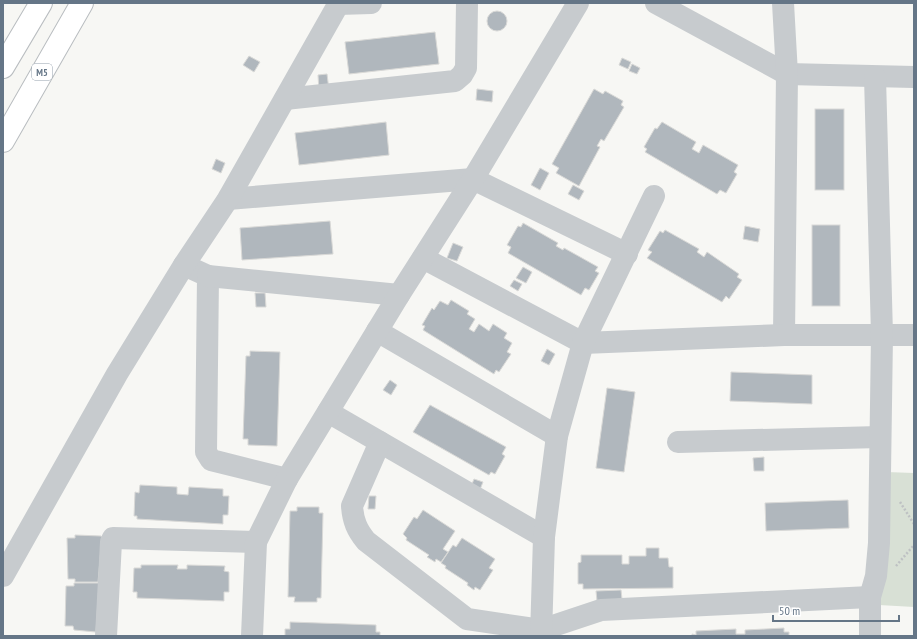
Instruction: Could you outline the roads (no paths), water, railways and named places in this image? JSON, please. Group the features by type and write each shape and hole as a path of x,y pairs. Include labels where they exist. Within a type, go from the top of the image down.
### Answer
{"highway":[{"path":"3,67 9,46 41,3"},
{"name":"M5","path":"3,140 82,3"}],"street":[{"path":"3,576 117,374 184,265 228,199 339,4 371,3"},
{"path":"285,99 455,81 462,75 466,68 467,3"},
{"path":"656,3 787,74 914,77"},
{"path":"784,3 787,74 784,334"},
{"path":"252,636 256,542 287,479 399,295 473,179 575,4"},
{"path":"870,636 870,597 876,576 879,543 882,335 875,77"},
{"path":"228,199 473,179 627,254"},
{"path":"541,633 544,537 557,436 583,343 654,196"},
{"path":"423,258 583,343 784,334 914,334"},
{"path":"184,265 208,276 399,295"},
{"path":"208,276 206,452 211,460 287,479"},
{"path":"377,331 557,436"},
{"path":"328,412 544,537"},
{"path":"678,442 880,437"},
{"path":"380,442 352,506 353,518 358,531 362,536 467,619 541,633 601,610 870,597"},
{"path":"106,636 111,542 114,538 256,542"}]}
